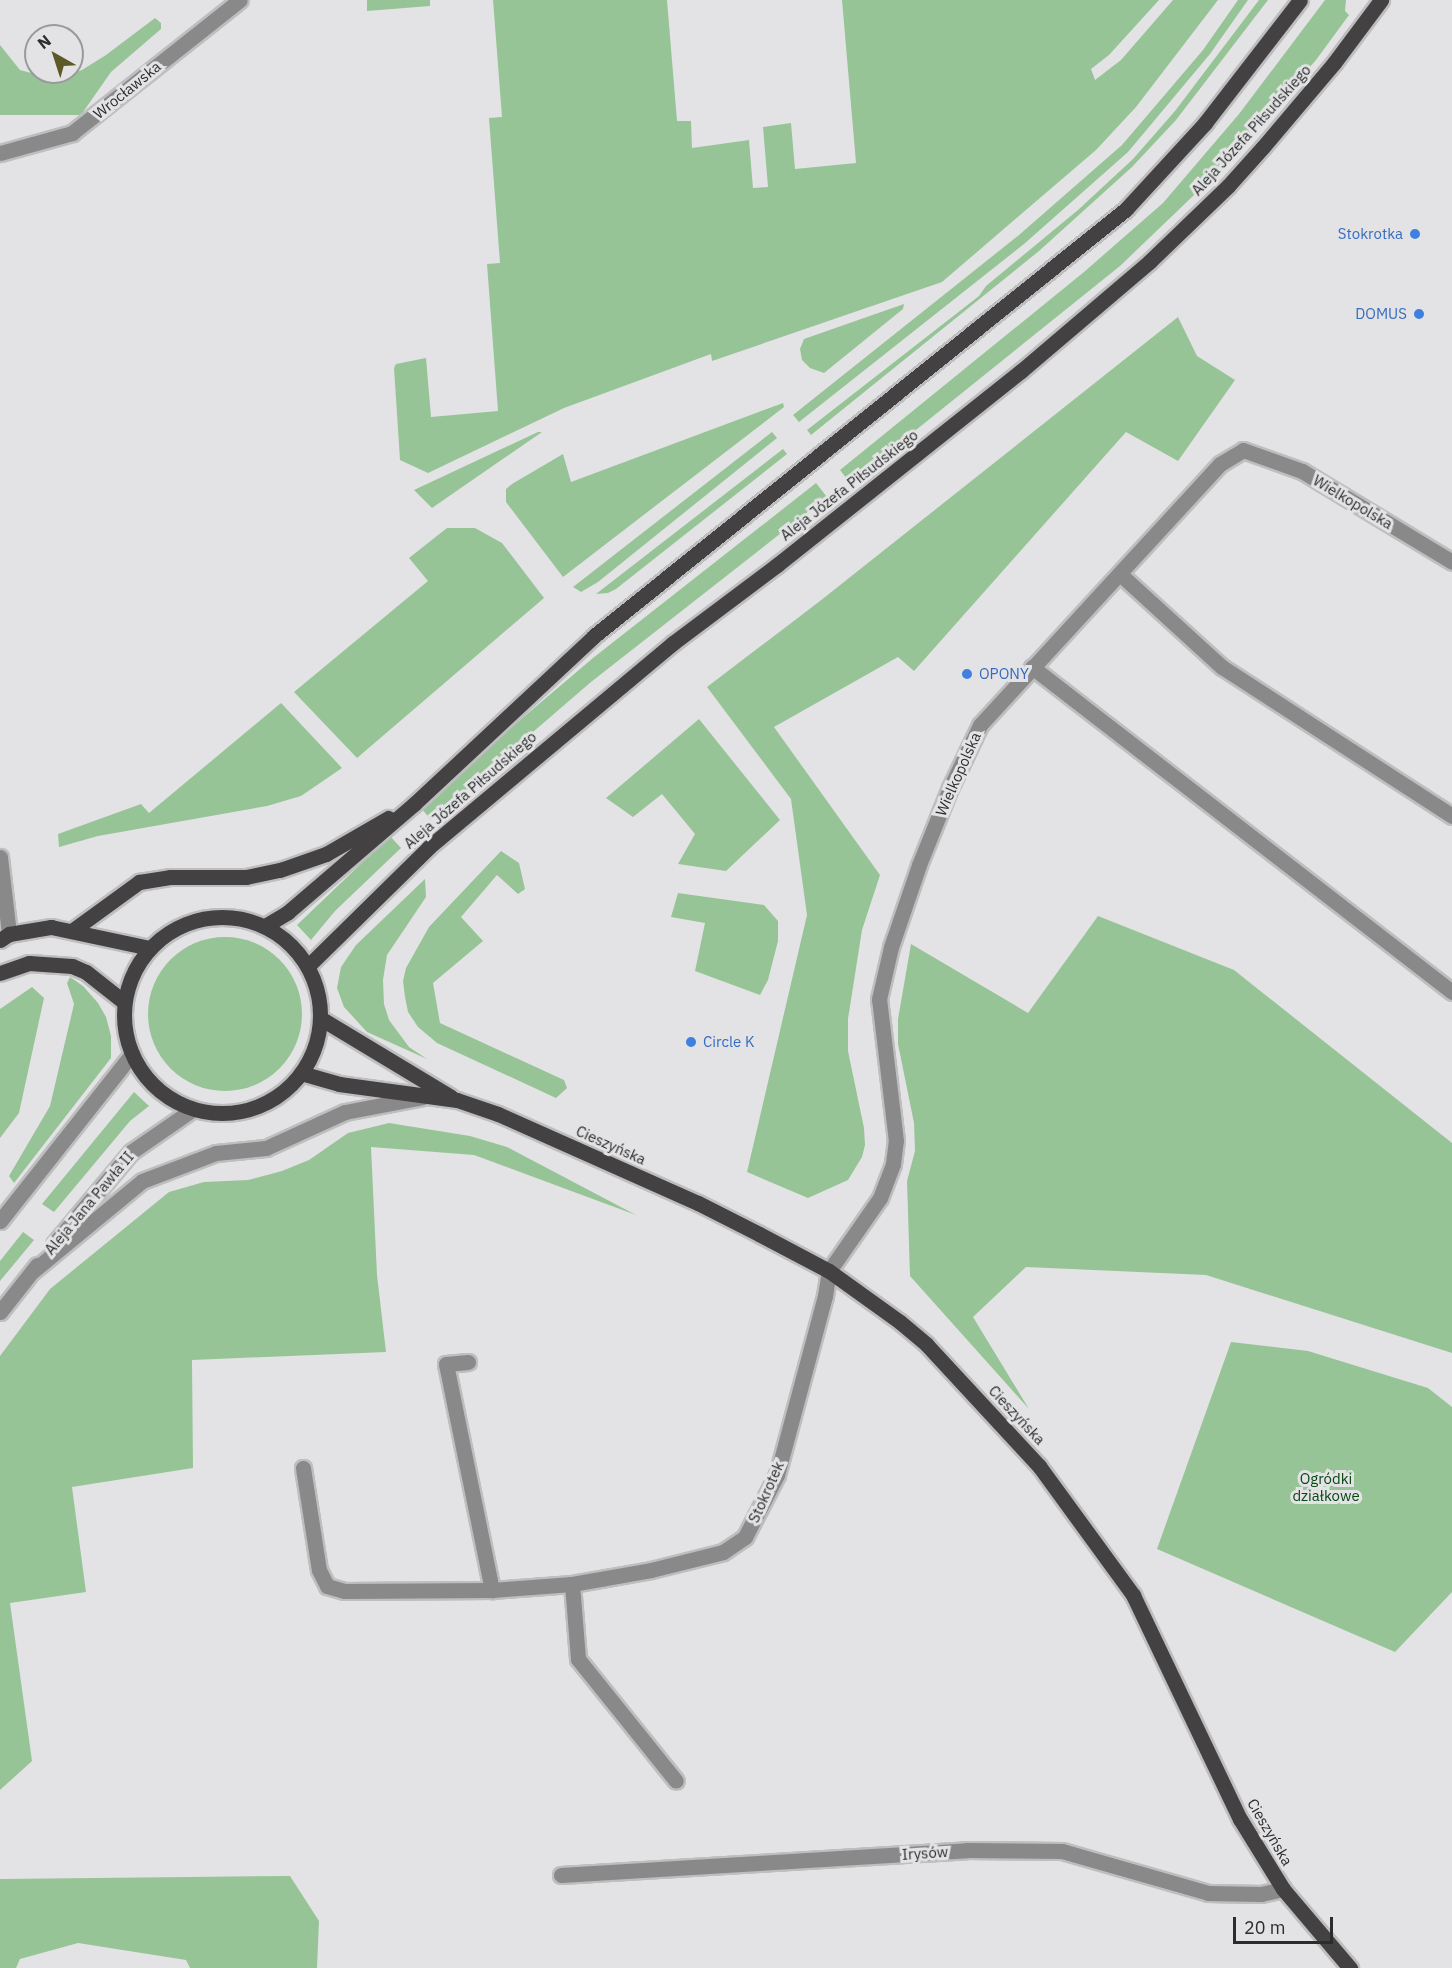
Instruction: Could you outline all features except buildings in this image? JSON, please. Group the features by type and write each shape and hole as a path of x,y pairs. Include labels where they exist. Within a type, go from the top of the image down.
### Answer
{"main road":[{"name":"Aleja Józefa Piłsudskiego","path":"265,926 288,912 414,804 594,636 1126,209 1204,123 1300,0"},
{"name":"Aleja Józefa Piłsudskiego","path":"308,966 446,833 673,643 777,565 1003,386 1149,262 1228,186 1263,147 1334,63 1381,0"},
{"path":"73,930 139,882 170,877 246,877 279,870 326,854 414,804"},
{"path":"235,917 265,926 290,942 308,966 318,991 321,1018 315,1047 301,1073 282,1092 258,1106 233,1112 193,1109 162,1092 144,1075 132,1054 124,1029 124,1002 132,975 150,948 174,929 203,918 235,917"},
{"path":"4,937 51,927 150,948"},
{"path":"0,973 28,963 72,966 86,972 124,1002"},
{"name":"Cieszyńska","path":"321,1018 457,1100"},
{"name":"Cieszyńska","path":"301,1073 339,1084 457,1100 498,1114 698,1203 829,1270 927,1346 1039,1466 1133,1595 1240,1819 1283,1889 1350,1968"}],"street":[{"name":"Wrocławska","path":"0,153 72,133 240,0"},
{"name":"Wielkopolska","path":"829,1270 880,1198 893,1164 896,1141 879,999 891,947 908,897 950,788 980,725 1220,464 1244,450 1302,471 1452,562"},
{"path":"1119,574 1222,667 1452,816"},
{"path":"1032,667 1452,992"},
{"path":"0,857 4,937"},
{"path":"0,1221 132,1054"},
{"path":"33,1271 142,1181 216,1153 266,1148 345,1112 427,1096"},
{"name":"Aleja Jana Pawła II","path":"0,1312 131,1152 193,1109"},
{"name":"Stokrotek","path":"303,1468 319,1570 327,1586 344,1591 492,1590 572,1584 651,1570 723,1552 744,1537 777,1474 825,1296 829,1270"},
{"path":"468,1362 446,1364 492,1590"},
{"path":"572,1584 578,1659 676,1781"},
{"name":"Irysów","path":"561,1875 804,1862 967,1850 1062,1851 1208,1893 1261,1894 1283,1889"}],"green space":[{"path":"367,0 430,0 430,6 367,11"},
{"path":"493,0 667,0 677,121 691,121 692,148 749,140 753,188 768,187 763,127 791,123 795,169 856,163 842,0 1159,0 1109,55 1091,69 1095,80 1121,60 1173,0 1218,0 1136,107 1096,150 942,282 712,361 711,354 564,408 428,473 400,460 394,368 396,364 426,358 431,417 498,411 487,264 500,263 489,118 502,117"},
{"path":"1238,0 1248,0 1210,54 1128,152 1024,244 799,422 793,415 1019,235 1122,145 1203,50"},
{"path":"1259,0 1268,0 1176,120 1132,167 1039,251 811,435 807,430 979,296 986,286 1078,210 1133,159 1175,111"},
{"path":"1325,0 1346,0 1345,11 1349,15 1316,60 1217,173 1120,266 850,483 840,470 1084,272 1163,203 1239,114"},
{"path":"155,18 161,23 161,29 111,72 81,115 0,115 0,45 20,70 24,71 24,84 84,84 84,69"},
{"path":"904,304 903,309 824,373 810,368 802,360 800,349 804,339"},
{"path":"1178,317 1197,356 1235,380 1178,461 1126,432 914,671 898,657 774,727 880,875 862,930 848,1019 848,1051 864,1128 865,1145 862,1157 848,1180 808,1198 747,1172 807,915 791,799 707,687 820,601"},
{"path":"783,403 784,407 563,577 506,502 506,489 563,454 571,482"},
{"path":"542,432 432,508 414,490"},
{"path":"772,432 777,438 598,582 581,592 573,587"},
{"path":"783,449 787,454 616,589 608,593 596,594"},
{"path":"816,483 827,497 591,682 431,820 422,809 507,731 593,658"},
{"path":"447,528 475,528 502,543 544,598 357,758 294,692 428,581 409,558"},
{"path":"281,703 342,768 301,796 267,806 98,836 59,847 58,834 141,804 149,813"},
{"path":"699,719 780,820 726,871 678,864 695,834 662,794 633,817 606,798"},
{"path":"390,836 401,848 335,911 311,940 297,925"},
{"path":"501,851 519,863 525,889 518,894 497,875 461,917 483,941 433,983 440,1023 564,1080 567,1088 556,1098 437,1043 418,1027 408,1012 403,981 406,968 429,927"},
{"path":"425,879 426,897 387,955 383,980 384,1004 389,1020 409,1047 427,1059 367,1032 344,1007 337,988 341,967 356,945"},
{"path":"678,893 764,905 778,921 778,941 768,980 760,995 695,971 705,923 671,917"},
{"path":"1098,916 1234,970 1452,1143 1452,1353 1206,1275 1026,1267 973,1317 1029,1409 910,1276 907,1181 915,1151 914,1123 898,1044 898,1019 911,944 1028,1013"},
{"path":"225,937 254,943 268,950 279,960 289,971 296,985 302,1014 296,1043 289,1057 279,1068 268,1078 254,1085 225,1091 196,1085 182,1078 171,1068 161,1057 154,1043 148,1014 154,985 161,971 171,960 182,950 196,943"},
{"path":"70,977 83,986 98,1003 106,1017 111,1036 111,1058 14,1183 9,1176 50,1106 74,1004 67,983"},
{"path":"32,987 44,998 19,1113 0,1138 0,1009"},
{"path":"134,1092 149,1106 130,1121 54,1212 42,1204"},
{"path":"389,1123 470,1136 507,1147 636,1215 474,1155 371,1147 377,1275 386,1352 192,1360 193,1468 72,1487 86,1592 10,1603 32,1761 0,1790 0,1356 50,1289 169,1192 204,1182 248,1180 282,1171 309,1160 348,1133"},
{"path":"23,1232 34,1240 0,1281 0,1261"},
{"name":"Ogródki działkowe","path":"1231,1342 1308,1351 1428,1388 1452,1407 1452,1592 1395,1652 1157,1549"},
{"path":"290,1876 319,1921 317,1968 190,1968 186,1960 78,1943 20,1959 16,1968 0,1968 0,1879"}],"place":[{"name":"Stokrotka","path":"1415,234"},
{"name":"DOMUS","path":"1419,314"},
{"name":"OPONY","path":"967,674"},
{"name":"Circle K","path":"691,1042"}]}
